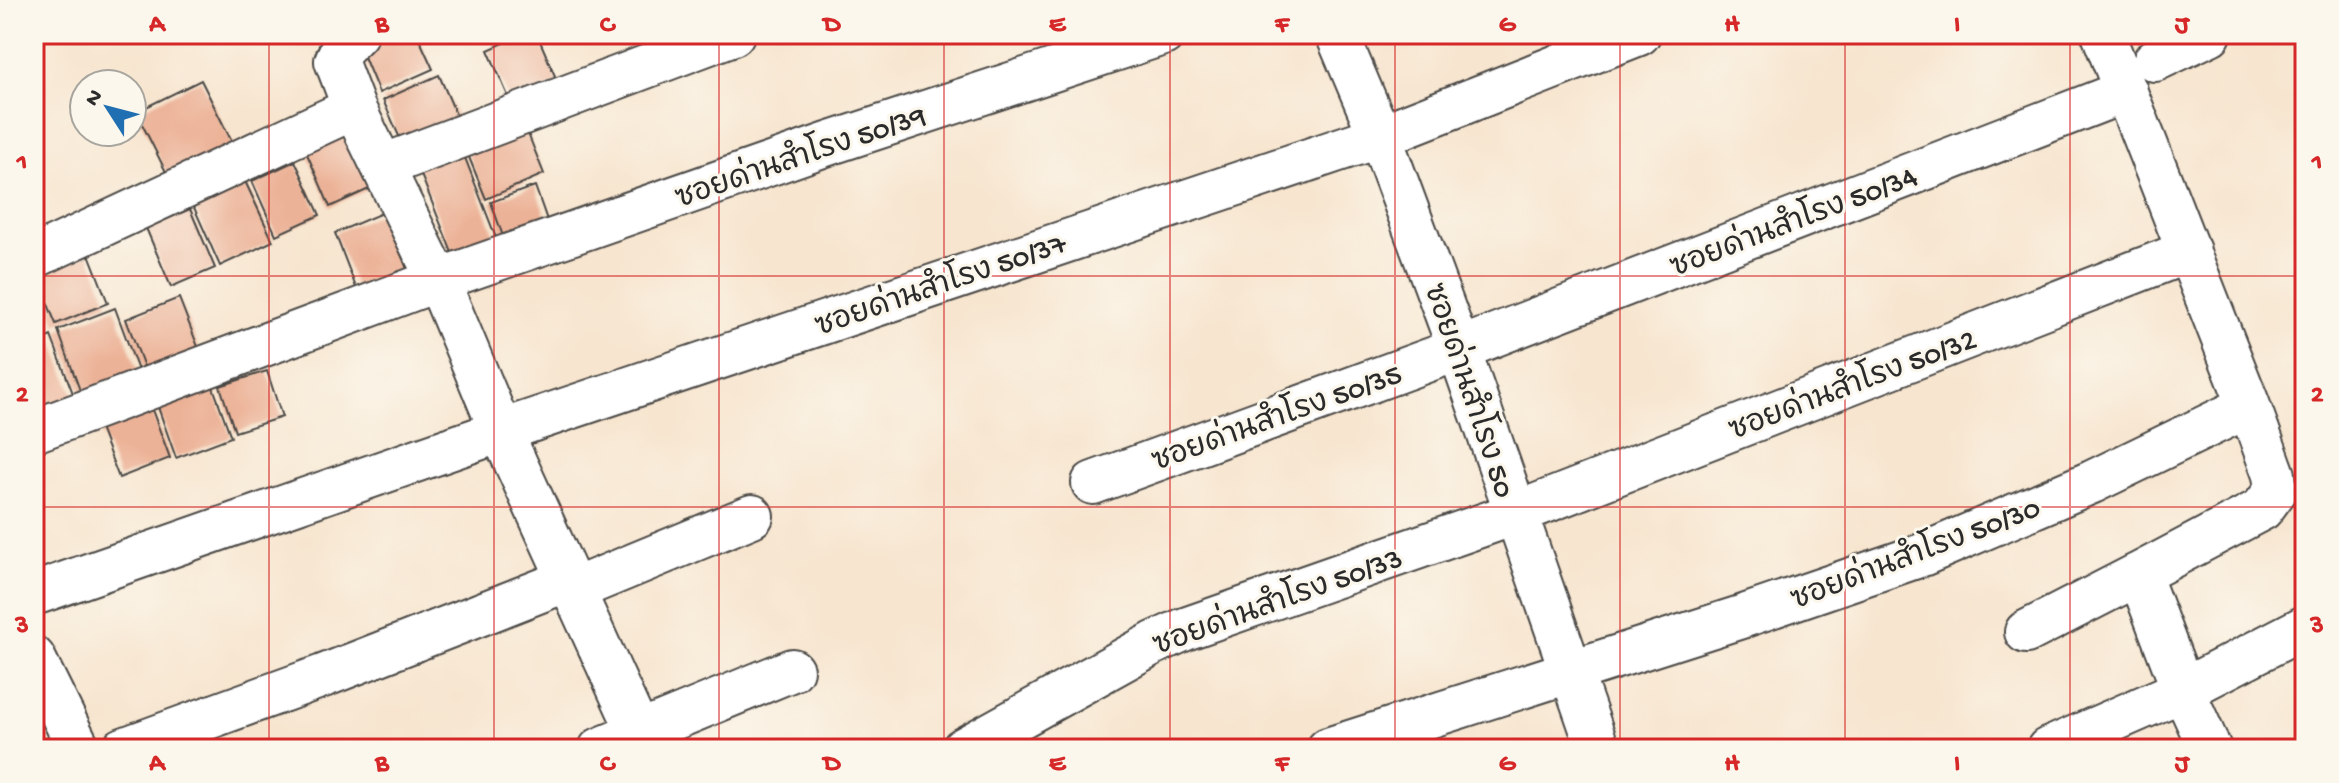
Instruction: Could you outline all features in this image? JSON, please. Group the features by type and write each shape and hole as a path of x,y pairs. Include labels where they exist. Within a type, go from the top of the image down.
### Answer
{"street":[{"path":"356,34 342,48 336,61 354,108 438,280 501,431 642,742"},
{"path":"383,166 733,34"},
{"name":"ซอยด่านสำโรง 50/39","path":"34,431 438,280 828,144 1163,34"},
{"name":"ซอยด่านสำโรง 50","path":"1337,34 1380,136 1459,349 1598,749"},
{"name":"ซอยด่านสำโรง 50/37","path":"34,594 501,431 1380,136 1639,34"},
{"path":"2026,632 2262,509 2276,490 2274,475 2249,406 2103,34"},
{"path":"2155,60 2210,34"},
{"name":"ซอยด่านสำโรง 50/34","path":"1459,349 2126,91"},
{"path":"34,257 354,108"},
{"name":"ซอยด่านสำโรง 50/32","path":"1514,514 2189,251"},
{"name":"ซอยด่านสำโรง 50/35","path":"1093,483 1459,349"},
{"name":"ซอยด่านสำโรง 50/30","path":"1328,749 1741,617 1922,555 2092,482 2249,406"},
{"name":"ซอยด่านสำโรง 50/33","path":"963,749 1154,643 1185,629 1514,514"},
{"path":"123,749 752,516"},
{"path":"2139,574 2183,690 2210,749"},
{"path":"2048,749 2183,690 2305,627"},
{"path":"34,658 79,749"},
{"path":"600,749 642,742 792,670"}],"building":[{"path":"384,34 417,34 433,69 379,93 359,45"},
{"path":"524,34 537,34 558,83 511,103 488,50"},
{"path":"439,75 458,119 402,143 383,100"},
{"path":"201,80 235,148 170,180 148,136 148,106"},
{"path":"523,121 544,174 486,199 464,145"},
{"path":"354,124 380,184 330,207 304,147"},
{"path":"462,150 496,238 453,255 418,167"},
{"path":"295,161 320,215 276,235 252,181"},
{"path":"244,179 273,241 220,266 192,203"},
{"path":"535,186 549,226 505,242 491,202"},
{"path":"190,209 215,268 171,287 146,228"},
{"path":"384,212 407,269 357,290 335,233"},
{"path":"89,254 108,303 56,324 36,275"},
{"path":"179,298 200,352 146,372 126,319"},
{"path":"115,308 140,376 82,396 58,330"},
{"path":"51,336 77,404 34,419 34,344"},
{"path":"267,371 282,417 235,432 220,386"},
{"path":"213,387 231,437 176,458 158,407"},
{"path":"148,399 170,458 119,478 96,418"}]}
